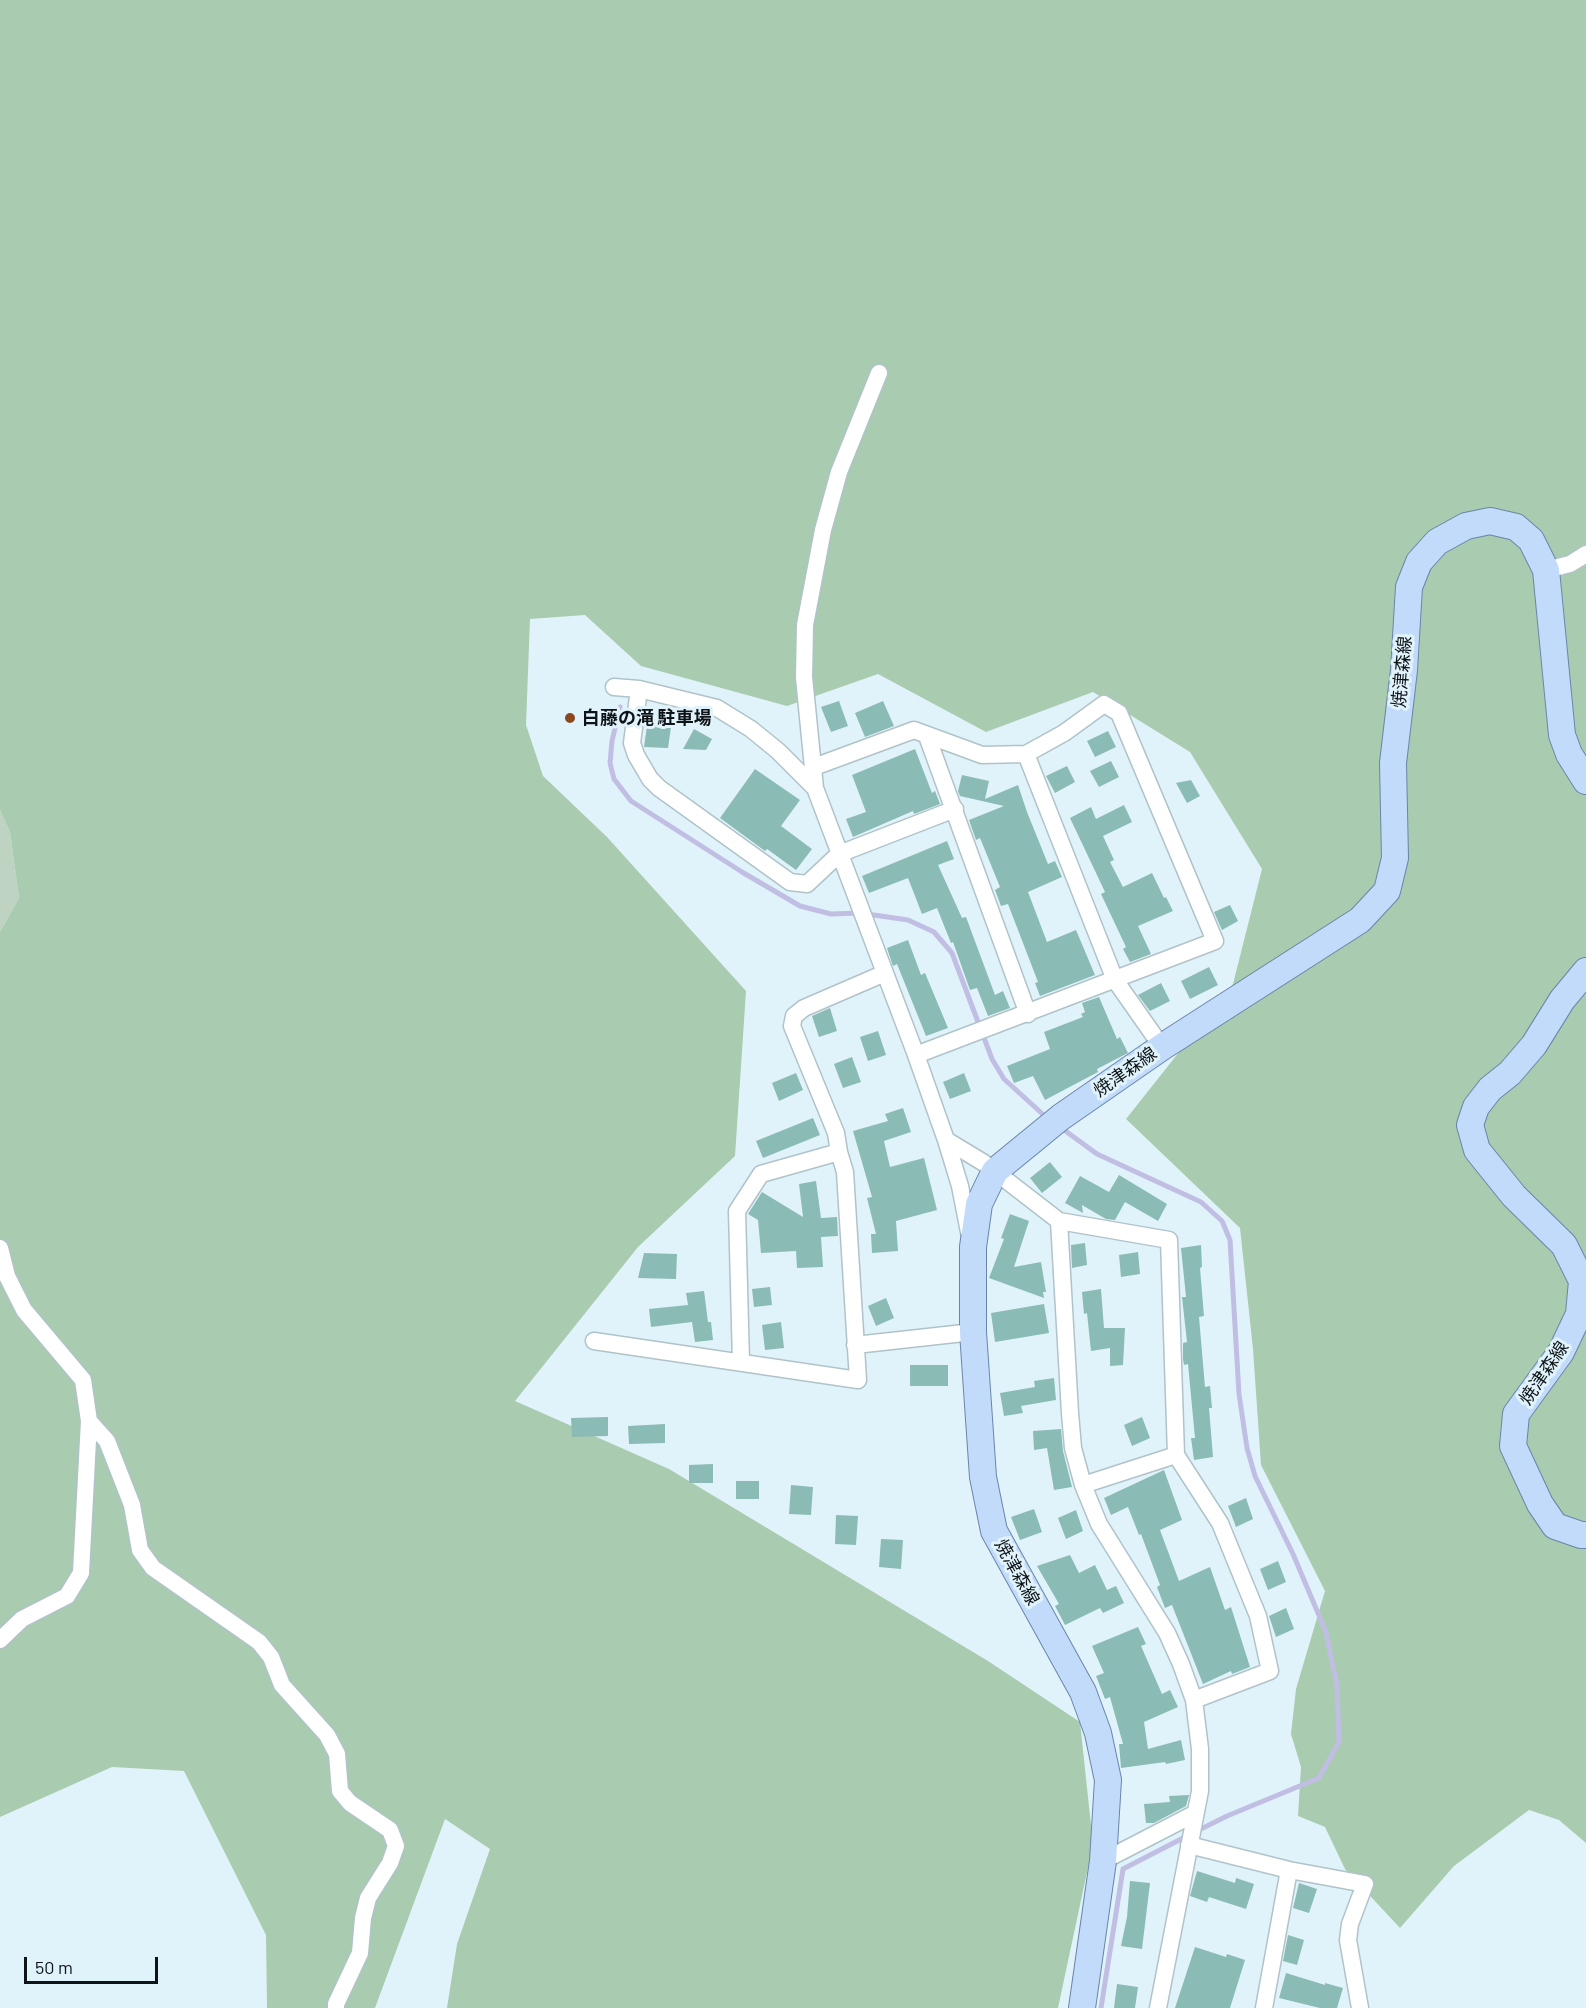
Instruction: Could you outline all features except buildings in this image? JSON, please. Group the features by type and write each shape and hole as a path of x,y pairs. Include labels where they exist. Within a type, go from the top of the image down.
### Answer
{"main road":[{"name":"焼津森線","path":"1082,2008 1103,1861 1108,1780 1098,1733 1083,1692 994,1531 983,1477 973,1332 972,1247 979,1204 995,1171 1053,1124 1162,1047 1360,920 1387,891 1395,858 1393,763 1404,670 1409,587 1419,562 1437,542 1466,526 1490,521 1516,527 1531,540 1546,570 1562,735 1569,754 1586,781"},
{"name":"焼津森線","path":"1586,971 1562,1000 1534,1045 1510,1073 1490,1089 1476,1107 1470,1125 1477,1150 1514,1196 1564,1245 1582,1281 1580,1314 1561,1352 1516,1414 1513,1446 1540,1504 1555,1526 1586,1535"}],"street":[{"path":"879,373 836,482 823,530 806,625 804,677 815,788 946,1140 960,1186 972,1247"},
{"path":"1546,570 1570,564 1586,554"},
{"path":"614,687 639,689 717,708 751,729 778,751 815,788"},
{"path":"639,689 632,743 644,769 659,788 790,882 807,884 839,854 955,809"},
{"path":"814,767 914,730 982,755 1026,753 1064,733 1104,704 1119,713 1215,941 916,1055"},
{"path":"927,736 1028,1014"},
{"path":"1026,753 1115,980 1162,1047"},
{"path":"594,1341 858,1380 845,1172 836,1133 792,1026 794,1016 804,1008 885,973"},
{"path":"946,1140 995,1171 1059,1221 1169,1240 1176,1455 1220,1523 1258,1616 1270,1671 1194,1700"},
{"path":"741,1362 737,1211 761,1174 839,1152"},
{"path":"1059,1221 1073,1448 1083,1485 1099,1524 1167,1633 1182,1664 1194,1700 1200,1749 1200,1791 1158,2008"},
{"path":"0,1248 7,1276 24,1310 83,1380 89,1421 81,1573 67,1596 22,1619 0,1640"},
{"path":"855,1345 973,1332"},
{"path":"89,1421 106,1441 132,1505 140,1550 153,1568 259,1642 271,1657 282,1685 327,1735 337,1754 340,1791 350,1803 390,1830 396,1846 390,1863 368,1898 363,1918 360,1953 336,2008"},
{"path":"1083,1485 1176,1455"},
{"path":"1103,1861 1194,1814"},
{"path":"1189,1845 1289,1870 1365,1884 1350,1924 1348,1940 1360,2008"},
{"path":"1264,2008 1289,1870"}],"green space":[{"path":"0,0 1586,0 1586,1843 1559,1820 1529,1810 1454,1866 1400,1928 1345,1869 1325,1827 1298,1816 1301,1767 1291,1734 1296,1689 1325,1591 1261,1465 1253,1349 1240,1228 1126,1119 1233,984 1262,869 1190,752 1093,692 986,732 878,674 787,706 641,666 585,615 530,619 526,725 543,776 607,837 746,991 735,1156 638,1247 515,1401 669,1469 988,1661 1080,1722 1093,1844 1058,2008 447,2008 457,1944 490,1849 445,1819 375,2008 267,2008 266,1935 184,1771 112,1767 0,1817 0,932 19,898 10,832 0,810"},
{"path":"0,810 10,832 19,898 0,932"}],"waterway":[{"path":"620,707 612,741 610,763 614,779 631,801 800,906 831,914 860,913 908,920 934,932 952,953 992,1059 1004,1079 1047,1118"},
{"path":"1060,1127 1097,1154 1201,1202 1222,1221 1230,1240 1239,1394 1247,1448 1255,1476 1293,1554 1326,1632 1337,1686 1339,1742 1319,1778 1227,1816 1195,1832"},
{"path":"1101,2008 1123,1869 1187,1836"}],"place":[{"name":"白藤の滝 駐車場","path":"570,718"}]}
